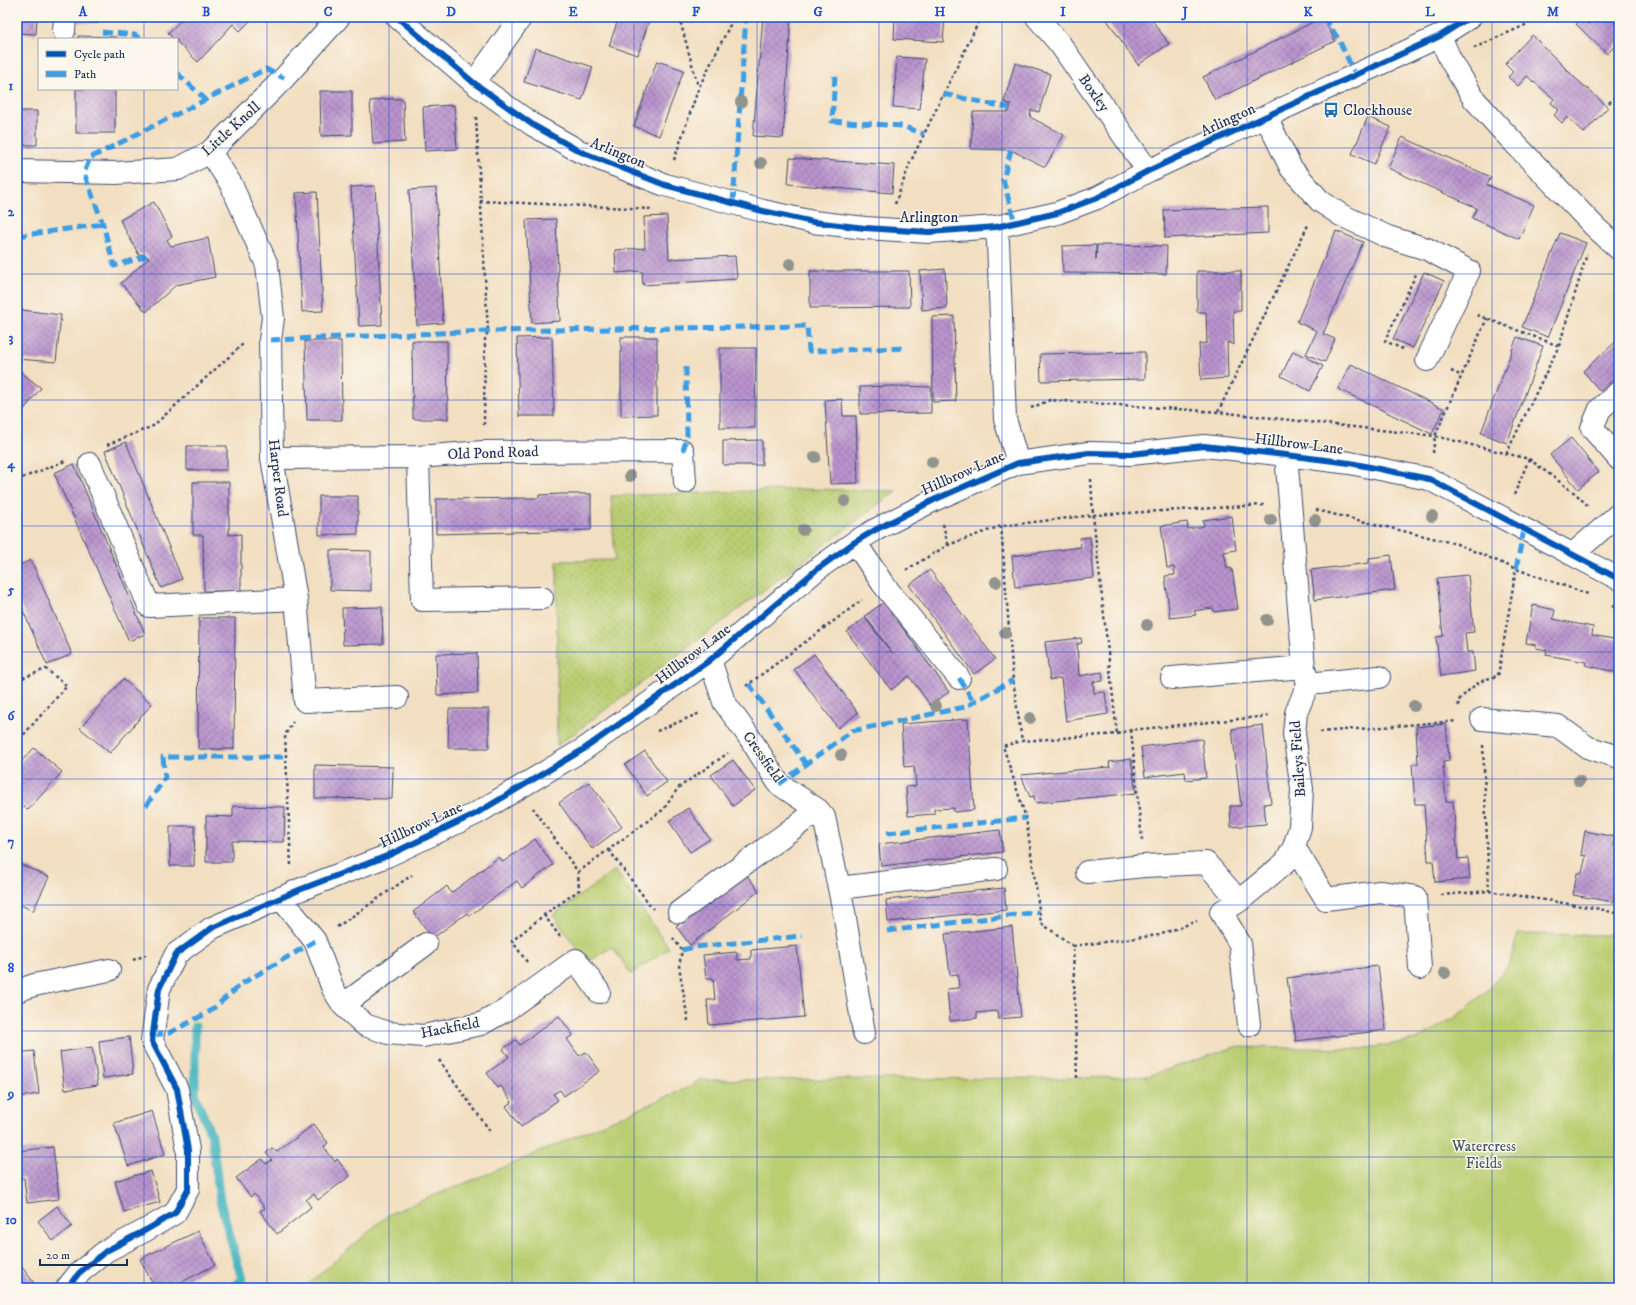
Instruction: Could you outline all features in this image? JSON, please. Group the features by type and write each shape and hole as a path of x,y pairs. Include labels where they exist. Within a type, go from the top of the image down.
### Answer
{"street":[{"name":"Little Knoll","path":"17,171 116,173 178,168 210,152 284,78 339,17"},
{"name":"Arlington","path":"397,17 474,83 533,125 579,151 665,186 813,222 865,228 929,232 996,227 1064,210 1097,198 1148,171 1440,36 1470,17"},
{"path":"474,83 522,17"},
{"name":"Boxley","path":"1037,17 1060,44 1148,171"},
{"path":"1440,36 1450,59 1474,99 1595,227 1619,249"},
{"path":"1266,117 1291,168 1320,201 1342,216 1388,237 1427,249 1469,272 1427,360"},
{"name":"Harper Road","path":"210,152 231,184 267,265 273,318 270,340 272,458 296,599 305,701"},
{"path":"996,227 998,242 1005,419 1018,463"},
{"path":"1619,392 1600,408 1592,428 1619,459"},
{"name":"Hillbrow Lane","path":"67,1288 79,1273 106,1252 175,1213 188,1189 188,1150 177,1089 152,1041 159,989 176,954 212,928 290,894 388,856 477,813 528,783 584,749 710,660 816,570 855,542 936,499 1018,463 1089,453 1131,454 1204,446 1286,455 1350,463 1429,479 1619,579"},
{"name":"Old Pond Road","path":"272,458 418,457 483,452 683,451 685,482"},
{"name":"Baileys Field","path":"1221,912 1239,901 1286,862 1294,847 1300,827 1302,789 1294,734 1296,713 1306,676 1286,455"},
{"path":"418,457 422,600 542,598"},
{"path":"90,464 149,606 296,599"},
{"path":"1574,554 1612,520"},
{"path":"855,542 883,584 958,678"},
{"name":"Cressfield","path":"710,660 724,702 750,738 779,784 818,810"},
{"path":"1172,678 1306,676 1379,677"},
{"path":"305,701 397,697"},
{"path":"1482,719 1558,726 1587,747 1619,757"},
{"path":"679,912 818,810 824,817 844,912 864,1033"},
{"path":"1294,847 1326,899 1380,892 1415,897 1420,968"},
{"path":"1087,872 1144,866 1206,864 1239,901"},
{"path":"839,888 996,869"},
{"name":"Hackfield","path":"290,894 315,941 333,989 344,1005 365,1025 388,1033 423,1036 481,1024 506,1010 576,960 599,992"},
{"path":"1221,912 1240,944 1249,1025"},
{"path":"344,1005 426,944"},
{"path":"17,991 34,985 109,970"}],"path":[{"path":"679,17 699,87"},
{"path":"899,230 890,217 910,163 980,17"},
{"path":"1450,59 1543,17"},
{"path":"474,83 488,331 485,339 483,452"},
{"path":"1609,104 1619,92"},
{"path":"1218,412 1320,201"},
{"path":"1506,454 1559,346 1595,227"},
{"path":"1453,306 1559,346"},
{"path":"1429,479 1435,436 1487,318"},
{"path":"103,446 153,426 260,329 272,328"},
{"path":"1089,453 1093,516 1117,734"},
{"path":"1529,459 1612,520"},
{"path":"17,480 67,460"},
{"path":"1001,526 1013,680 1022,741"},
{"path":"1460,721 1458,701 1471,688 1484,679 1498,676 1516,569"},
{"path":"17,680 46,669 67,686 17,742"},
{"path":"290,894 291,864 285,735 305,701"},
{"path":"1221,912 1158,935 1073,946 1041,923 1026,818 1003,746 1022,741 1117,734 1131,730 1296,713"},
{"path":"1294,734 1482,719 1488,891"},
{"path":"1131,730 1144,866"},
{"path":"578,872 664,809 678,788 750,738"},
{"path":"528,783 530,803 578,872 579,890 544,915 512,941 542,984"},
{"path":"1415,897 1488,891 1600,909 1619,914"},
{"path":"1073,946 1077,1078"},
{"path":"423,1036 490,1131"}],"green space":[{"path":"801,489 896,491 557,746 557,561 615,560 611,496"},
{"path":"615,870 669,948 631,974 612,947 587,963 553,915"},
{"name":"Watercress Fields","path":"1518,934 1619,935 1619,1288 304,1288 389,1214 507,1166 689,1087 699,1080 1077,1078 1148,1076 1235,1047 1361,1049 1416,1040 1457,1016 1488,990 1509,964"}],"building":[{"path":"17,17 37,17 36,34 17,33"},
{"path":"77,17 99,17 98,23 77,22"},
{"path":"184,17 254,17 240,31 233,24 198,62 178,43 178,38 173,38 168,33"},
{"path":"619,17 650,17 638,55 609,46"},
{"path":"763,17 791,17 783,138 753,136"},
{"path":"895,17 945,17 943,42 894,39"},
{"path":"1105,17 1150,17 1169,44 1138,65"},
{"path":"1323,17 1335,41 1215,100 1203,77"},
{"path":"1595,17 1619,17 1619,42 1607,54 1576,24 1582,18 1588,24"},
{"path":"1532,35 1574,77 1608,107 1584,133 1567,117 1562,123 1554,115 1559,110 1551,103 1554,99 1527,76 1518,86 1508,77 1513,72 1505,64"},
{"path":"78,36 116,37 116,38 78,38"},
{"path":"535,48 593,67 582,100 524,82"},
{"path":"897,57 925,59 920,109 893,107"},
{"path":"657,61 684,70 659,136 634,126"},
{"path":"1015,63 1050,74 1039,112 1031,110 1030,117 1064,135 1045,167 1011,150 971,149 973,112 1009,112 1011,105 1004,102"},
{"path":"76,90 115,90 115,133 76,133"},
{"path":"320,91 352,91 352,135 321,136"},
{"path":"403,99 405,142 373,144 370,101"},
{"path":"454,105 457,149 425,151 423,107"},
{"path":"17,111 37,111 37,145 17,145"},
{"path":"1368,117 1391,127 1374,164 1352,154"},
{"path":"1402,137 1491,177 1487,185 1534,205 1519,239 1472,218 1477,208 1388,168"},
{"path":"790,158 894,165 892,193 788,184"},
{"path":"375,186 382,325 359,326 351,187"},
{"path":"436,188 443,323 417,325 409,190"},
{"path":"317,192 323,311 302,312 296,193"},
{"path":"154,202 172,236 167,240 171,246 208,238 215,277 176,285 146,312 121,283 149,258 145,254 139,255 120,220"},
{"path":"1268,207 1268,233 1165,238 1164,210"},
{"path":"667,216 669,259 735,256 737,279 643,285 642,271 616,273 615,250 645,248 644,217"},
{"path":"556,219 560,321 532,323 526,220"},
{"path":"1336,231 1363,242 1323,334 1335,339 1325,362 1306,354 1317,331 1297,322"},
{"path":"1560,233 1586,243 1548,337 1522,327"},
{"path":"1096,245 1096,260 1097,245 1167,246 1166,274 1063,273 1062,246"},
{"path":"945,269 947,308 922,310 920,271"},
{"path":"810,271 909,271 910,307 810,308"},
{"path":"1197,271 1241,271 1241,311 1233,311 1234,345 1227,342 1228,378 1201,380 1199,344 1207,343 1206,312 1197,312"},
{"path":"1424,272 1444,281 1413,348 1393,339"},
{"path":"22,310 61,315 56,362 17,359"},
{"path":"954,316 956,401 933,402 932,317"},
{"path":"552,337 554,416 519,416 517,338"},
{"path":"621,337 657,337 657,415 621,416"},
{"path":"1517,337 1543,346 1507,443 1481,433"},
{"path":"1619,339 1619,375 1600,391 1583,371"},
{"path":"305,341 341,341 342,420 307,420"},
{"path":"412,341 447,341 448,419 413,419"},
{"path":"720,348 756,348 755,428 720,428"},
{"path":"1293,351 1323,366 1310,391 1281,376"},
{"path":"1145,352 1145,379 1041,381 1040,354"},
{"path":"1351,364 1444,409 1432,434 1338,389"},
{"path":"17,369 41,388 17,418"},
{"path":"860,387 931,387 931,413 860,414"},
{"path":"842,399 843,416 856,416 858,483 830,484 825,400"},
{"path":"1571,438 1599,472 1578,489 1550,455"},
{"path":"762,440 762,465 723,465 723,441"},
{"path":"126,442 182,579 161,588 105,451"},
{"path":"187,446 227,446 227,470 187,470"},
{"path":"74,464 145,634 129,641 54,473"},
{"path":"193,482 229,482 229,535 241,534 241,591 204,591 203,535 193,535"},
{"path":"591,494 591,530 436,534 436,499 539,498 539,495"},
{"path":"319,496 358,496 358,534 319,535"},
{"path":"1232,516 1236,550 1224,552 1227,568 1232,569 1238,609 1214,612 1213,608 1194,611 1196,615 1170,618 1165,576 1175,575 1174,567 1167,568 1161,526 1187,522 1188,529 1204,526 1203,520"},
{"path":"1090,537 1094,578 1015,587 1012,556 1081,547 1080,538"},
{"path":"330,550 371,551 371,591 330,590"},
{"path":"1391,555 1395,590 1315,600 1311,570 1369,563 1369,558"},
{"path":"31,560 72,654 47,665 17,597 17,566"},
{"path":"930,570 995,659 974,674 909,585"},
{"path":"1468,575 1474,632 1465,633 1467,652 1473,652 1475,671 1441,676 1436,637 1443,636 1437,578"},
{"path":"884,602 949,692 930,705 909,676 891,690 847,632 865,618 892,653 865,616"},
{"path":"1533,605 1555,610 1553,619 1593,627 1592,635 1619,640 1619,673 1585,665 1586,662 1546,655 1547,650 1536,648 1536,645 1526,643"},
{"path":"382,607 383,644 343,645 342,608"},
{"path":"199,618 235,618 234,749 198,749"},
{"path":"1081,638 1082,643 1077,644 1079,676 1102,672 1103,681 1093,682 1094,693 1105,692 1108,714 1066,721 1061,678 1050,680 1045,642"},
{"path":"477,653 478,693 437,695 436,654"},
{"path":"814,654 858,713 838,728 794,669"},
{"path":"123,679 152,704 110,753 80,728"},
{"path":"449,709 489,709 489,748 448,748"},
{"path":"968,719 974,810 954,812 954,808 934,809 934,814 908,816 906,787 916,786 914,766 904,767 901,724"},
{"path":"1446,724 1449,761 1443,762 1446,802 1453,801 1458,859 1468,858 1470,879 1435,882 1433,861 1428,861 1424,804 1415,804 1412,764 1418,764 1416,727"},
{"path":"1263,725 1271,803 1264,804 1266,824 1231,827 1230,806 1241,806 1232,729"},
{"path":"1202,739 1206,778 1186,780 1185,772 1145,777 1141,747"},
{"path":"34,748 62,772 28,810 17,801 17,766"},
{"path":"645,751 667,782 647,796 625,765"},
{"path":"1131,759 1136,793 1035,803 1034,796 1030,797 1021,775 1110,768 1109,762"},
{"path":"733,760 755,790 733,806 711,775"},
{"path":"315,765 393,767 392,799 315,798"},
{"path":"589,782 622,827 592,849 559,803"},
{"path":"233,806 285,807 284,842 232,841 232,862 206,862 206,816 233,817"},
{"path":"688,808 710,839 690,852 669,821"},
{"path":"170,826 195,826 194,866 170,866"},
{"path":"1000,830 1003,852 881,866 879,844"},
{"path":"1585,831 1615,837 1613,845 1619,846 1619,897 1614,896 1613,902 1573,895 1577,873 1582,873 1586,856 1581,855"},
{"path":"535,839 553,865 522,888 517,881 469,916 467,913 433,938 413,912 447,886 451,893 499,857 503,862"},
{"path":"17,863 49,877 33,911 17,903"},
{"path":"745,873 759,891 690,945 676,926"},
{"path":"1004,888 1006,910 888,922 886,900"},
{"path":"1012,927 1021,1017 998,1019 997,1011 977,1013 977,1018 950,1021 947,989 959,988 958,974 950,975 945,934"},
{"path":"797,946 804,1017 709,1025 707,1000 715,1000 713,978 706,978 703,955 737,952 737,960 751,959 751,950"},
{"path":"1378,966 1386,1030 1296,1041 1287,978"},
{"path":"559,1016 573,1035 567,1039 579,1056 586,1052 600,1071 564,1096 560,1090 553,1094 558,1100 521,1127 506,1106 512,1102 501,1086 498,1088 487,1073 509,1057 503,1049 516,1040 520,1045"},
{"path":"129,1037 133,1074 103,1078 99,1041"},
{"path":"92,1047 98,1085 65,1090 60,1052"},
{"path":"34,1051 39,1094 17,1097 17,1053"},
{"path":"152,1111 165,1154 128,1166 114,1123"},
{"path":"314,1124 328,1143 324,1147 335,1162 337,1159 350,1176 318,1200 314,1194 306,1200 311,1207 277,1234 260,1211 265,1208 254,1194 251,1197 236,1178 262,1159 266,1164 272,1160 266,1153 272,1148 277,1152"},
{"path":"53,1147 59,1199 27,1203 24,1178 17,1179 17,1151"},
{"path":"151,1171 160,1202 124,1212 115,1181"},
{"path":"57,1206 72,1226 53,1241 38,1221"},
{"path":"198,1231 215,1265 170,1288 155,1288 140,1259"},
{"path":"18,1262 38,1288 17,1288"}],"waterway":[{"path":"195,1026 195,1096 212,1137 220,1201 242,1279 232,1288"}],"marked path":[{"path":"733,203 746,17"},
{"path":"1324,17 1339,40 1356,76"},
{"path":"102,32 135,35 139,38"},
{"path":"147,256 114,266 103,224 84,173 90,158 266,69 284,78"},
{"path":"178,74 206,100"},
{"path":"835,76 832,121 902,126 924,134"},
{"path":"943,94 1010,108"},
{"path":"1011,150 1003,179 1015,223"},
{"path":"17,236 103,224"},
{"path":"270,340 488,331 807,326 809,351 906,348"},
{"path":"683,451 687,436 686,367"},
{"path":"1516,569 1524,530"},
{"path":"959,678 974,702"},
{"path":"779,784 852,731 965,707 1013,680"},
{"path":"749,684 806,764"},
{"path":"146,806 165,778 163,757 286,757"},
{"path":"887,833 1026,818"},
{"path":"887,931 1039,912"},
{"path":"682,950 694,947 802,936"},
{"path":"153,1035 169,1033 209,1012 243,983 315,941"}],"cycle path":[{"path":"397,17 474,83 533,125 579,151 665,185 763,211 813,222 865,228 929,232 996,227 1057,213 1097,198 1148,171 1440,36 1470,17"},
{"path":"67,1288 79,1273 106,1251 175,1213 188,1189 188,1150 177,1089 152,1041 159,989 176,954 212,928 299,890 387,856 477,813 584,749 710,660 816,570 855,542 875,530 936,499 1018,463 1089,453 1131,454 1204,446 1286,455 1350,463 1429,479 1619,579"}],"place":[{"name":"Clockhouse","path":"1331,110"}]}
